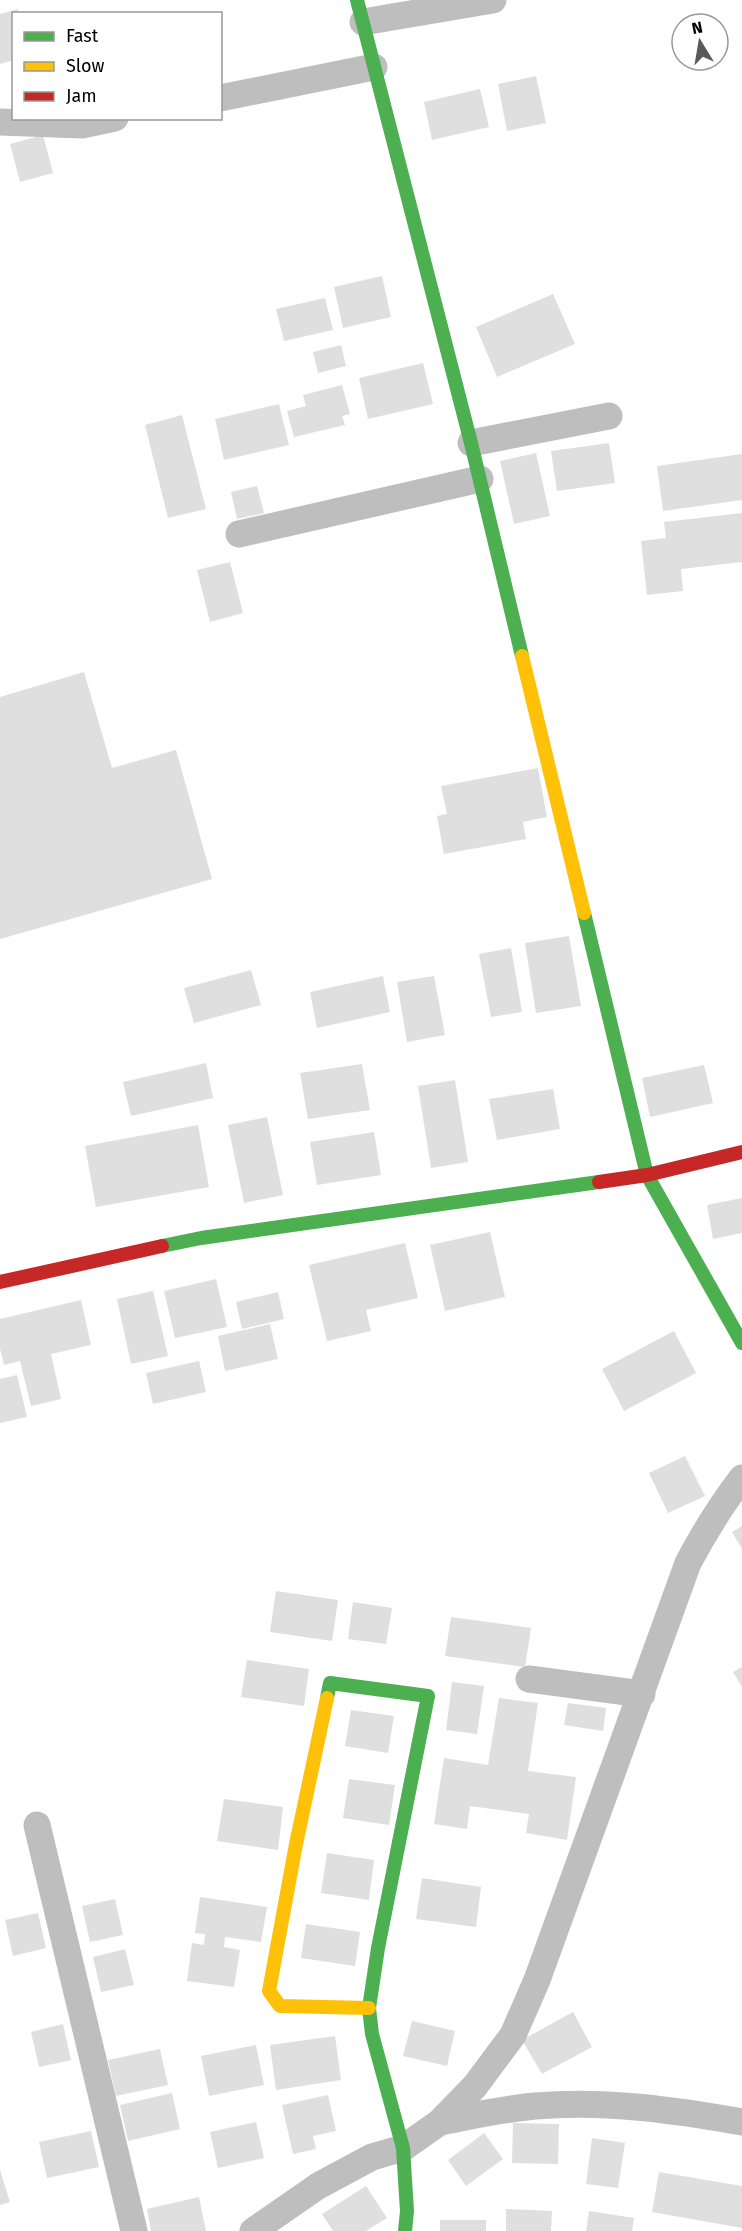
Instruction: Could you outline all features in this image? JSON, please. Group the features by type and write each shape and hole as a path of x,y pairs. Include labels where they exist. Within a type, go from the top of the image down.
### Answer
{"street":[{"path":"494,0 360,11 480,479 647,1175 742,1343"},
{"path":"222,98 375,67"},
{"path":"0,122 82,125 106,120"},
{"path":"471,443 609,416"},
{"path":"239,534 480,479"},
{"path":"0,1282 201,1238 647,1175 742,1152"},
{"path":"252,2231 318,2186 372,2157 403,2148 440,2122 475,2086 513,2036 537,1980 688,1563 705,1531 742,1478"},
{"path":"529,1679 642,1694"},
{"path":"369,2008 280,2006 269,1991 296,1844 330,1683 428,1696 378,1948 369,2008 372,2034 403,2148 407,2211 405,2231"},
{"path":"37,1825 134,2231"},
{"path":"440,2122 536,2106 576,2105 685,2112 742,2122"}],"building":[{"path":"18,9 19,12 12,12 12,61 0,64 0,14"},
{"path":"536,76 546,123 507,131 498,84"},
{"path":"480,89 489,127 432,140 424,102"},
{"path":"43,135 53,173 20,182 10,144"},
{"path":"382,276 391,317 343,328 334,287"},
{"path":"553,294 575,344 497,377 476,327"},
{"path":"325,298 333,330 284,341 276,309"},
{"path":"341,345 346,366 318,373 313,352"},
{"path":"423,363 433,404 368,419 359,378"},
{"path":"342,385 350,414 342,416 345,425 294,437 287,411 306,406 303,395"},
{"path":"279,404 289,445 224,460 215,419"},
{"path":"182,415 206,509 168,518 145,425"},
{"path":"609,443 615,483 557,491 551,451"},
{"path":"536,453 550,516 514,524 500,461"},
{"path":"742,454 742,500 663,511 657,466"},
{"path":"257,486 264,513 237,519 231,492"},
{"path":"742,513 742,562 681,569 683,591 647,595 641,541 666,538 664,522"},
{"path":"230,562 243,613 210,622 197,570"},
{"path":"84,672 112,768 176,750 212,879 0,939 0,697"},
{"path":"538,768 547,817 523,822 526,839 444,854 437,816 447,814 441,786"},
{"path":"569,936 581,1006 536,1013 525,943"},
{"path":"511,948 522,1012 491,1017 479,954"},
{"path":"251,970 261,1005 194,1023 184,988"},
{"path":"383,976 390,1012 317,1028 310,992"},
{"path":"434,976 445,1035 407,1042 397,982"},
{"path":"206,1063 213,1098 131,1116 123,1082"},
{"path":"362,1064 370,1110 308,1119 300,1073"},
{"path":"704,1065 713,1103 650,1117 642,1078"},
{"path":"455,1080 468,1162 431,1168 418,1086"},
{"path":"553,1089 560,1129 497,1140 489,1099"},
{"path":"267,1117 283,1195 244,1203 228,1125"},
{"path":"198,1125 209,1187 96,1207 85,1146"},
{"path":"374,1132 381,1175 317,1185 310,1142"},
{"path":"742,1198 742,1233 713,1239 707,1205"},
{"path":"490,1232 505,1297 445,1311 430,1245"},
{"path":"405,1243 418,1298 366,1310 371,1331 327,1341 309,1265"},
{"path":"216,1279 227,1327 175,1338 164,1291"},
{"path":"153,1291 168,1356 131,1364 117,1299"},
{"path":"278,1292 284,1319 242,1329 236,1302"},
{"path":"81,1300 91,1345 51,1354 61,1399 31,1406 20,1361 4,1365 0,1349 0,1319"},
{"path":"270,1324 278,1359 225,1371 218,1336"},
{"path":"674,1331 696,1373 624,1411 602,1369"},
{"path":"199,1361 206,1392 153,1404 146,1373"},
{"path":"17,1375 27,1417 0,1423 0,1379"},
{"path":"685,1456 705,1496 668,1513 649,1473"},
{"path":"742,1526 742,1549 732,1532"},
{"path":"276,1591 338,1600 332,1641 270,1632"},
{"path":"353,1602 392,1608 386,1644 348,1639"},
{"path":"451,1617 531,1628 525,1667 445,1656"},
{"path":"247,1660 309,1669 304,1706 241,1697"},
{"path":"742,1667 742,1687 733,1672"},
{"path":"452,1682 484,1686 477,1734 446,1730"},
{"path":"499,1698 538,1703 528,1771 576,1777 567,1840 526,1833 529,1814 470,1806 467,1829 434,1824 444,1758 488,1765"},
{"path":"568,1703 606,1708 603,1731 564,1725"},
{"path":"351,1710 394,1716 388,1753 345,1746"},
{"path":"349,1779 395,1785 389,1825 343,1818"},
{"path":"224,1799 283,1807 278,1850 217,1841"},
{"path":"327,1853 374,1860 369,1900 321,1893"},
{"path":"422,1878 481,1887 476,1927 416,1919"},
{"path":"200,1897 267,1907 261,1942 225,1937 224,1947 240,1950 234,1987 187,1981 192,1943 204,1945 205,1934 195,1933"},
{"path":"115,1899 123,1935 90,1942 82,1906"},
{"path":"38,1913 46,1948 13,1956 5,1920"},
{"path":"306,1924 360,1932 355,1966 301,1958"},
{"path":"125,1949 134,1985 101,1992 93,1957"},
{"path":"573,2012 592,2047 542,2074 522,2040"},
{"path":"412,2021 455,2031 447,2066 403,2056"},
{"path":"63,2024 71,2060 39,2067 31,2032"},
{"path":"335,2036 341,2080 276,2090 270,2045"},
{"path":"256,2045 264,2085 209,2096 201,2056"},
{"path":"160,2049 168,2085 116,2096 108,2060"},
{"path":"172,2093 180,2129 128,2141 120,2105"},
{"path":"328,2095 336,2131 313,2136 316,2149 293,2154 282,2105"},
{"path":"256,2122 264,2158 218,2168 210,2132"},
{"path":"513,2123 559,2124 558,2164 512,2163"},
{"path":"91,2131 99,2167 47,2178 39,2142"},
{"path":"484,2133 503,2159 466,2186 448,2160"},
{"path":"592,2138 625,2143 618,2188 586,2184"},
{"path":"0,2170 10,2202 0,2205"},
{"path":"659,2172 742,2186 742,2228 652,2212"},
{"path":"366,2186 387,2218 366,2231 333,2231 322,2214"},
{"path":"199,2197 206,2231 151,2231 147,2209"},
{"path":"506,2209 552,2211 551,2231 506,2231"},
{"path":"589,2211 634,2218 632,2231 586,2231"},
{"path":"440,2220 486,2220 486,2231 440,2231"}],"traffic: fast":[{"path":"357,0 471,443 522,656"},
{"path":"584,913 647,1175 742,1343"},
{"path":"162,1246 201,1238 599,1182"},
{"path":"327,1698 330,1683 428,1696 378,1948 369,2008 372,2034 403,2148 407,2211 405,2231"}],"traffic: slow":[{"path":"522,656 584,913"},
{"path":"327,1698 296,1844 269,1991 280,2006 369,2008"}],"traffic: jam":[{"path":"599,1182 647,1175 742,1152"},
{"path":"0,1282 162,1246"}]}
